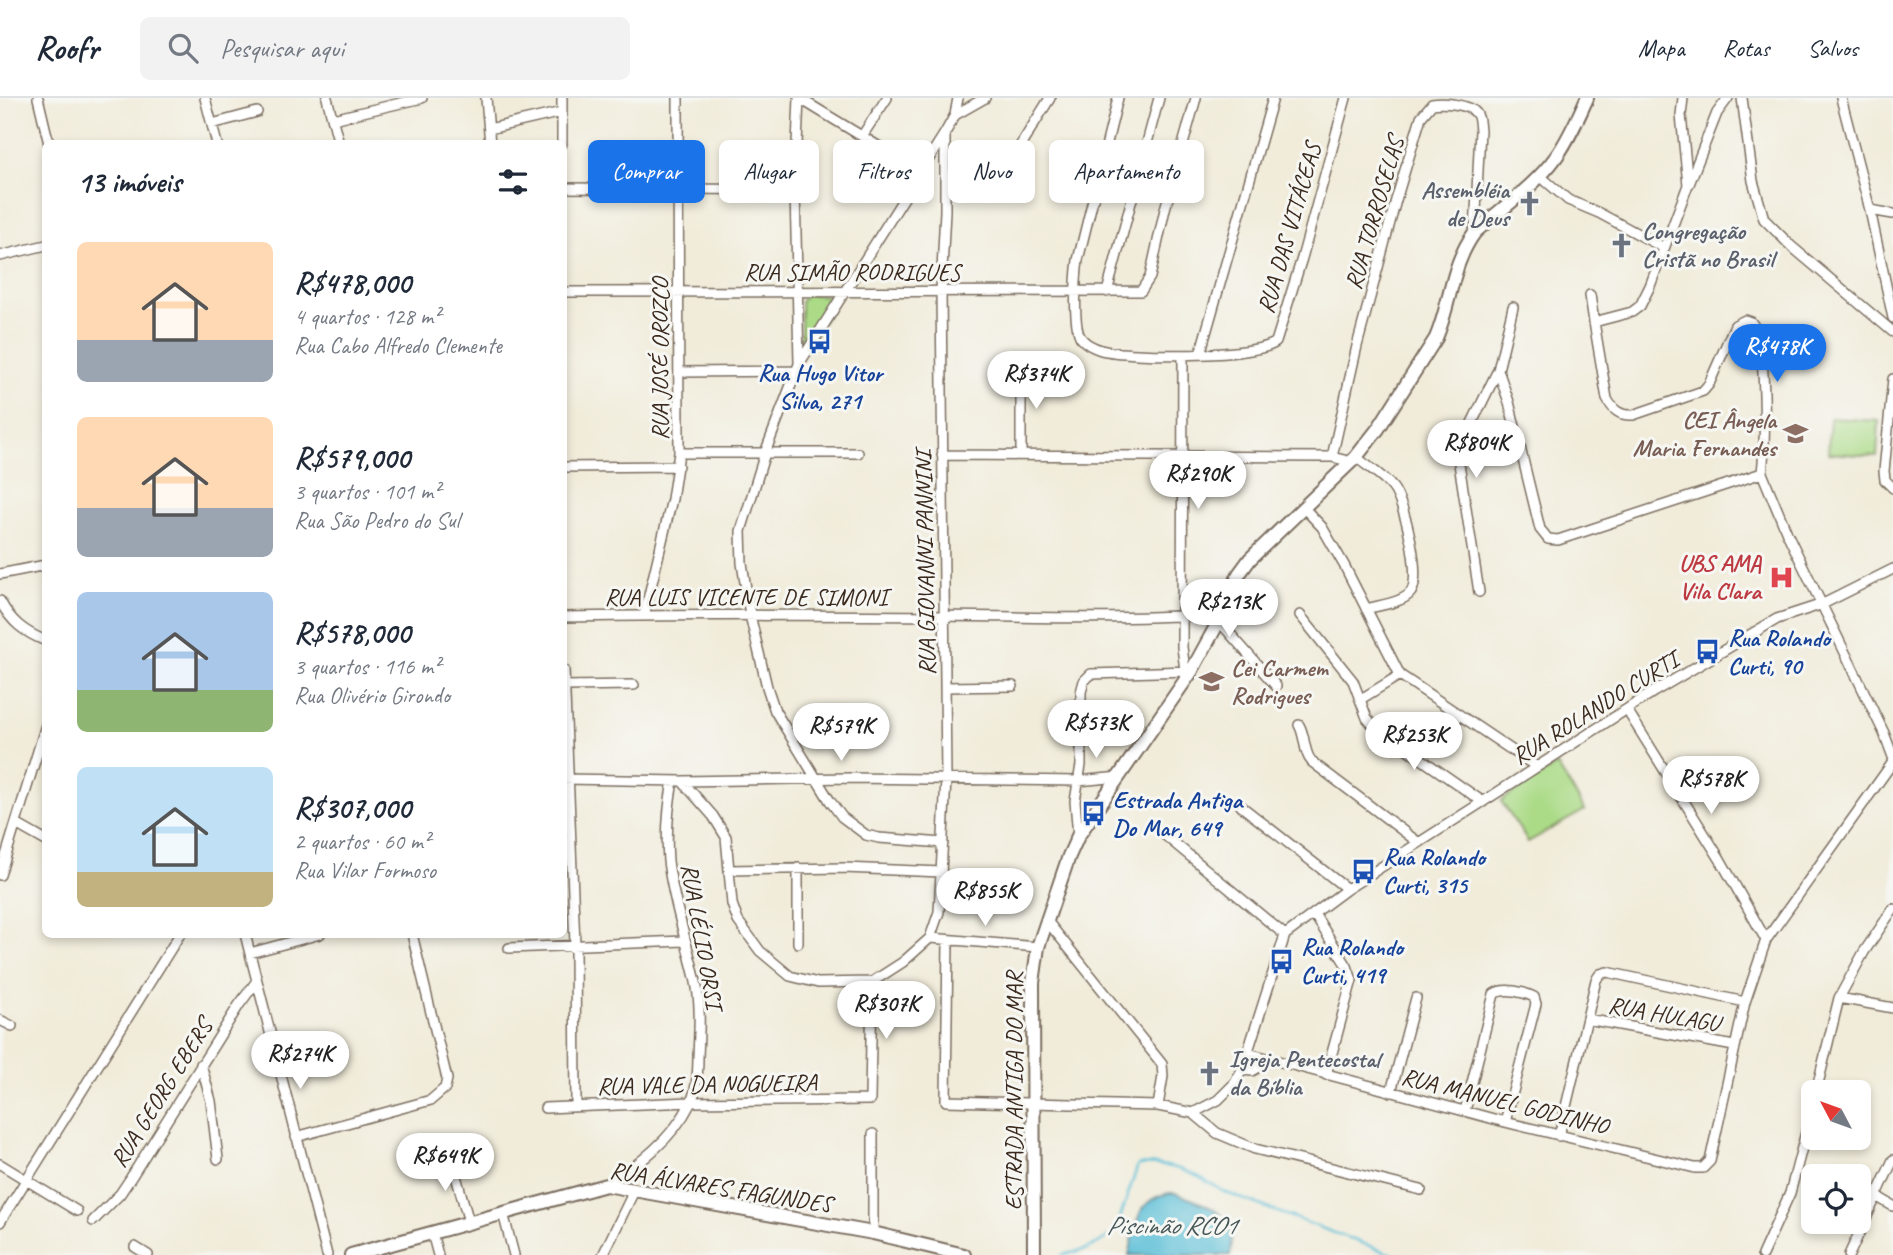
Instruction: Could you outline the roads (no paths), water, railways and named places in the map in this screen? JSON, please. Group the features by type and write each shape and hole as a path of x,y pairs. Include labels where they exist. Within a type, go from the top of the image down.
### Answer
{"street":[{"path":"38,98 48,140"},
{"path":"205,98 216,140"},
{"path":"327,98 337,140"},
{"path":"333,119 422,98"},
{"path":"486,98 489,140"},
{"path":"562,98 562,140"},
{"name":"RUA JOSÉ OROZCO","path":"678,98 678,140"},
{"path":"797,140 799,98 869,140"},
{"path":"862,136 887,98"},
{"path":"934,148 955,115 958,98"},
{"path":"955,115 985,98"},
{"path":"1024,140 1050,98"},
{"name":"RUA DAS VITÁCEAS","path":"1118,98 1075,276 1079,334 1086,342 1105,351 1183,355 1261,348 1276,342 1346,98"},
{"path":"1107,292 1159,98"},
{"name":"RUA SIMÃO RODRIGUES","path":"567,292 1141,291 1150,277 1165,209 1196,98"},
{"path":"1200,354 1273,98"},
{"name":"ESTRADA ANTIGA DO MAR","path":"1034,1255 1033,983 1038,947 1078,836 1120,777 1188,671 1221,617 1239,574 1250,559 1354,460 1378,429 1436,338 1443,323 1460,258 1475,232 1540,176 1563,146 1587,98"},
{"path":"1683,98 1681,115 1688,185"},
{"path":"1594,322 1632,312 1640,306 1717,113 1728,98"},
{"path":"1742,98 1753,181 1764,219 1791,246 1893,332"},
{"path":"1841,98 1870,210 1893,317"},
{"name":"RUA TORROSELAS","path":"1332,457 1357,346 1396,200 1421,117 1432,104 1465,107 1479,118 1475,232"},
{"path":"212,124 257,112"},
{"path":"489,129 562,112"},
{"name":"RUA GIOVANNI PANNINI","path":"930,939 939,912 946,779 941,290 945,211 944,133"},
{"path":"1540,176 1568,200 1664,248"},
{"path":"567,188 588,188"},
{"name":"RUA JOSÉ OROZCO","path":"645,616 678,466 678,203"},
{"path":"795,203 797,368"},
{"path":"899,203 797,368 765,453 741,531 742,563 750,615 775,711 842,817 866,835 943,844"},
{"path":"1870,210 1893,214"},
{"path":"0,256 42,246"},
{"path":"1590,295 1607,399 1612,409 1626,415 1707,388 1731,331 1739,322 1745,320 1754,324 1760,345 1765,427 1762,473 1787,533 1889,731 1893,759 1766,940 1745,1002 1734,1046"},
{"path":"1479,592 1458,457 1471,423 1498,370 1513,307"},
{"path":"1078,836 1075,801 1081,765 1083,681 1091,674 1188,671 1182,647 1183,355"},
{"path":"1021,367 1021,455"},
{"path":"680,372 797,368"},
{"path":"1498,370 1509,402 1540,529 1548,539 1558,540 1762,473"},
{"path":"1893,379 1884,471 1885,480 1893,488"},
{"path":"679,453 858,453"},
{"path":"942,455 1332,457 1354,460 1393,487 1399,497 1407,520 1415,582 1404,598 1366,609"},
{"path":"567,467 678,466"},
{"path":"1303,507 1322,527 1401,676 1538,767"},
{"path":"0,574 42,566"},
{"name":"RUA ROLANDO CURTI","path":"1284,935 1347,889 1627,710 1777,619 1823,604 1893,569"},
{"path":"0,601 16,625 42,640"},
{"path":"1300,615 1353,681 1367,718 1386,735 1483,802"},
{"name":"RUA LUIS VICENTE DE SIMONI","path":"567,617 1221,617"},
{"path":"1221,617 1276,686"},
{"path":"1362,702 1401,676"},
{"path":"567,686 634,685"},
{"path":"946,687 1013,686"},
{"path":"1627,710 1720,859 1766,940"},
{"path":"1299,725 1308,758 1419,843"},
{"path":"0,875 42,738"},
{"path":"567,778 678,781 1078,781 1120,777"},
{"path":"678,781 721,827 727,847 732,904 738,920 760,951 790,976 818,984 872,982 903,962 930,939 1038,947"},
{"name":"RUA LÉLIO ORSI","path":"606,1185 640,1160 668,1134 691,1102 698,1067 699,1013 696,984 668,863 667,823 678,781"},
{"path":"1241,807 1347,889"},
{"path":"567,811 575,945 576,1106"},
{"path":"16,824 42,839"},
{"path":"1161,832 1284,935 1242,1070 1234,1084 1219,1100 1193,1113"},
{"path":"729,870 797,868 942,872"},
{"path":"797,868 798,943"},
{"path":"1819,1080 1839,998 1864,952 1893,909"},
{"path":"1314,914 1347,966 1352,980 1326,1076"},
{"path":"1047,921 1162,1064 1163,1076 1158,1106"},
{"path":"0,1222 178,938"},
{"path":"246,938 327,1255"},
{"path":"250,953 305,938"},
{"path":"296,1137 431,1100 445,1088 447,1079 413,938"},
{"path":"948,940 946,1101 1158,1106 1193,1113 1217,1133 1255,1149 1421,1189"},
{"path":"509,947 684,941"},
{"path":"1559,1136 1596,980 1602,972 1745,1002"},
{"name":"RUA GEORG EBERS","path":"93,1222 120,1194 201,1063 256,982"},
{"name":"RUA VALE DA NOGUEIRA","path":"545,1108 691,1102 870,1100 872,982"},
{"path":"1465,1111 1494,994 1501,990 1527,994 1534,997 1536,1004 1505,1122"},
{"path":"1391,1092 1416,998"},
{"path":"1839,998 1893,1008"},
{"name":"RUA HULAGU","path":"1587,1019 1734,1046"},
{"path":"0,1020 12,1026"},
{"name":"RUA MANUEL GODINHO","path":"1248,1053 1326,1076 1559,1136 1699,1169 1707,1166 1710,1161 1734,1046"},
{"path":"1242,1070 1252,1071 1271,1060"},
{"path":"201,1063 211,1101 218,1159"},
{"path":"873,1134 873,1233"},
{"path":"1762,1255 1790,1193 1801,1150"},
{"path":"450,1155 469,1222"},
{"path":"1849,1255 1893,1160"},
{"path":"0,1164 77,1211"},
{"name":"RUA ÁLVARES FAGUNDES","path":"351,1255 606,1185 873,1233 964,1255"},
{"path":"603,1255 634,1191"},
{"path":"1876,1196 1893,1206"},
{"path":"503,1213 514,1255"},
{"path":"432,1233 438,1255"},
{"path":"135,1247 148,1255"}],"water":[{"name":"Piscinão RCO1","path":"1169,1193 1209,1207 1225,1220 1232,1241 1230,1255 1129,1255 1136,1224 1143,1208 1158,1196"}],"waterway":[{"path":"1062,1255 1087,1249 1111,1236 1118,1224 1138,1165 1161,1165 1183,1170 1224,1192 1394,1255"}],"place":[{"name":"Assembléia de Deus","path":"1529,204"},
{"name":"Congregação Cristã no Brasil","path":"1622,245"},
{"name":"Rua Hugo Vitor Silva, 271","path":"820,342"},
{"name":"CEI Ângela Maria Fernandes","path":"1796,434"},
{"name":"UBS AMA Vila Clara","path":"1781,577"},
{"name":"Rua Rolando Curti, 90","path":"1708,652"},
{"name":"Cei Carmem Rodrigues","path":"1211,682"},
{"name":"Estrada Antiga Do Mar, 649","path":"1093,814"},
{"name":"Rua Rolando Curti, 315","path":"1363,871"},
{"name":"Rua Rolando Curti, 419","path":"1281,961"},
{"name":"Igreja Pentecostal da Bíblia","path":"1209,1073"}]}
